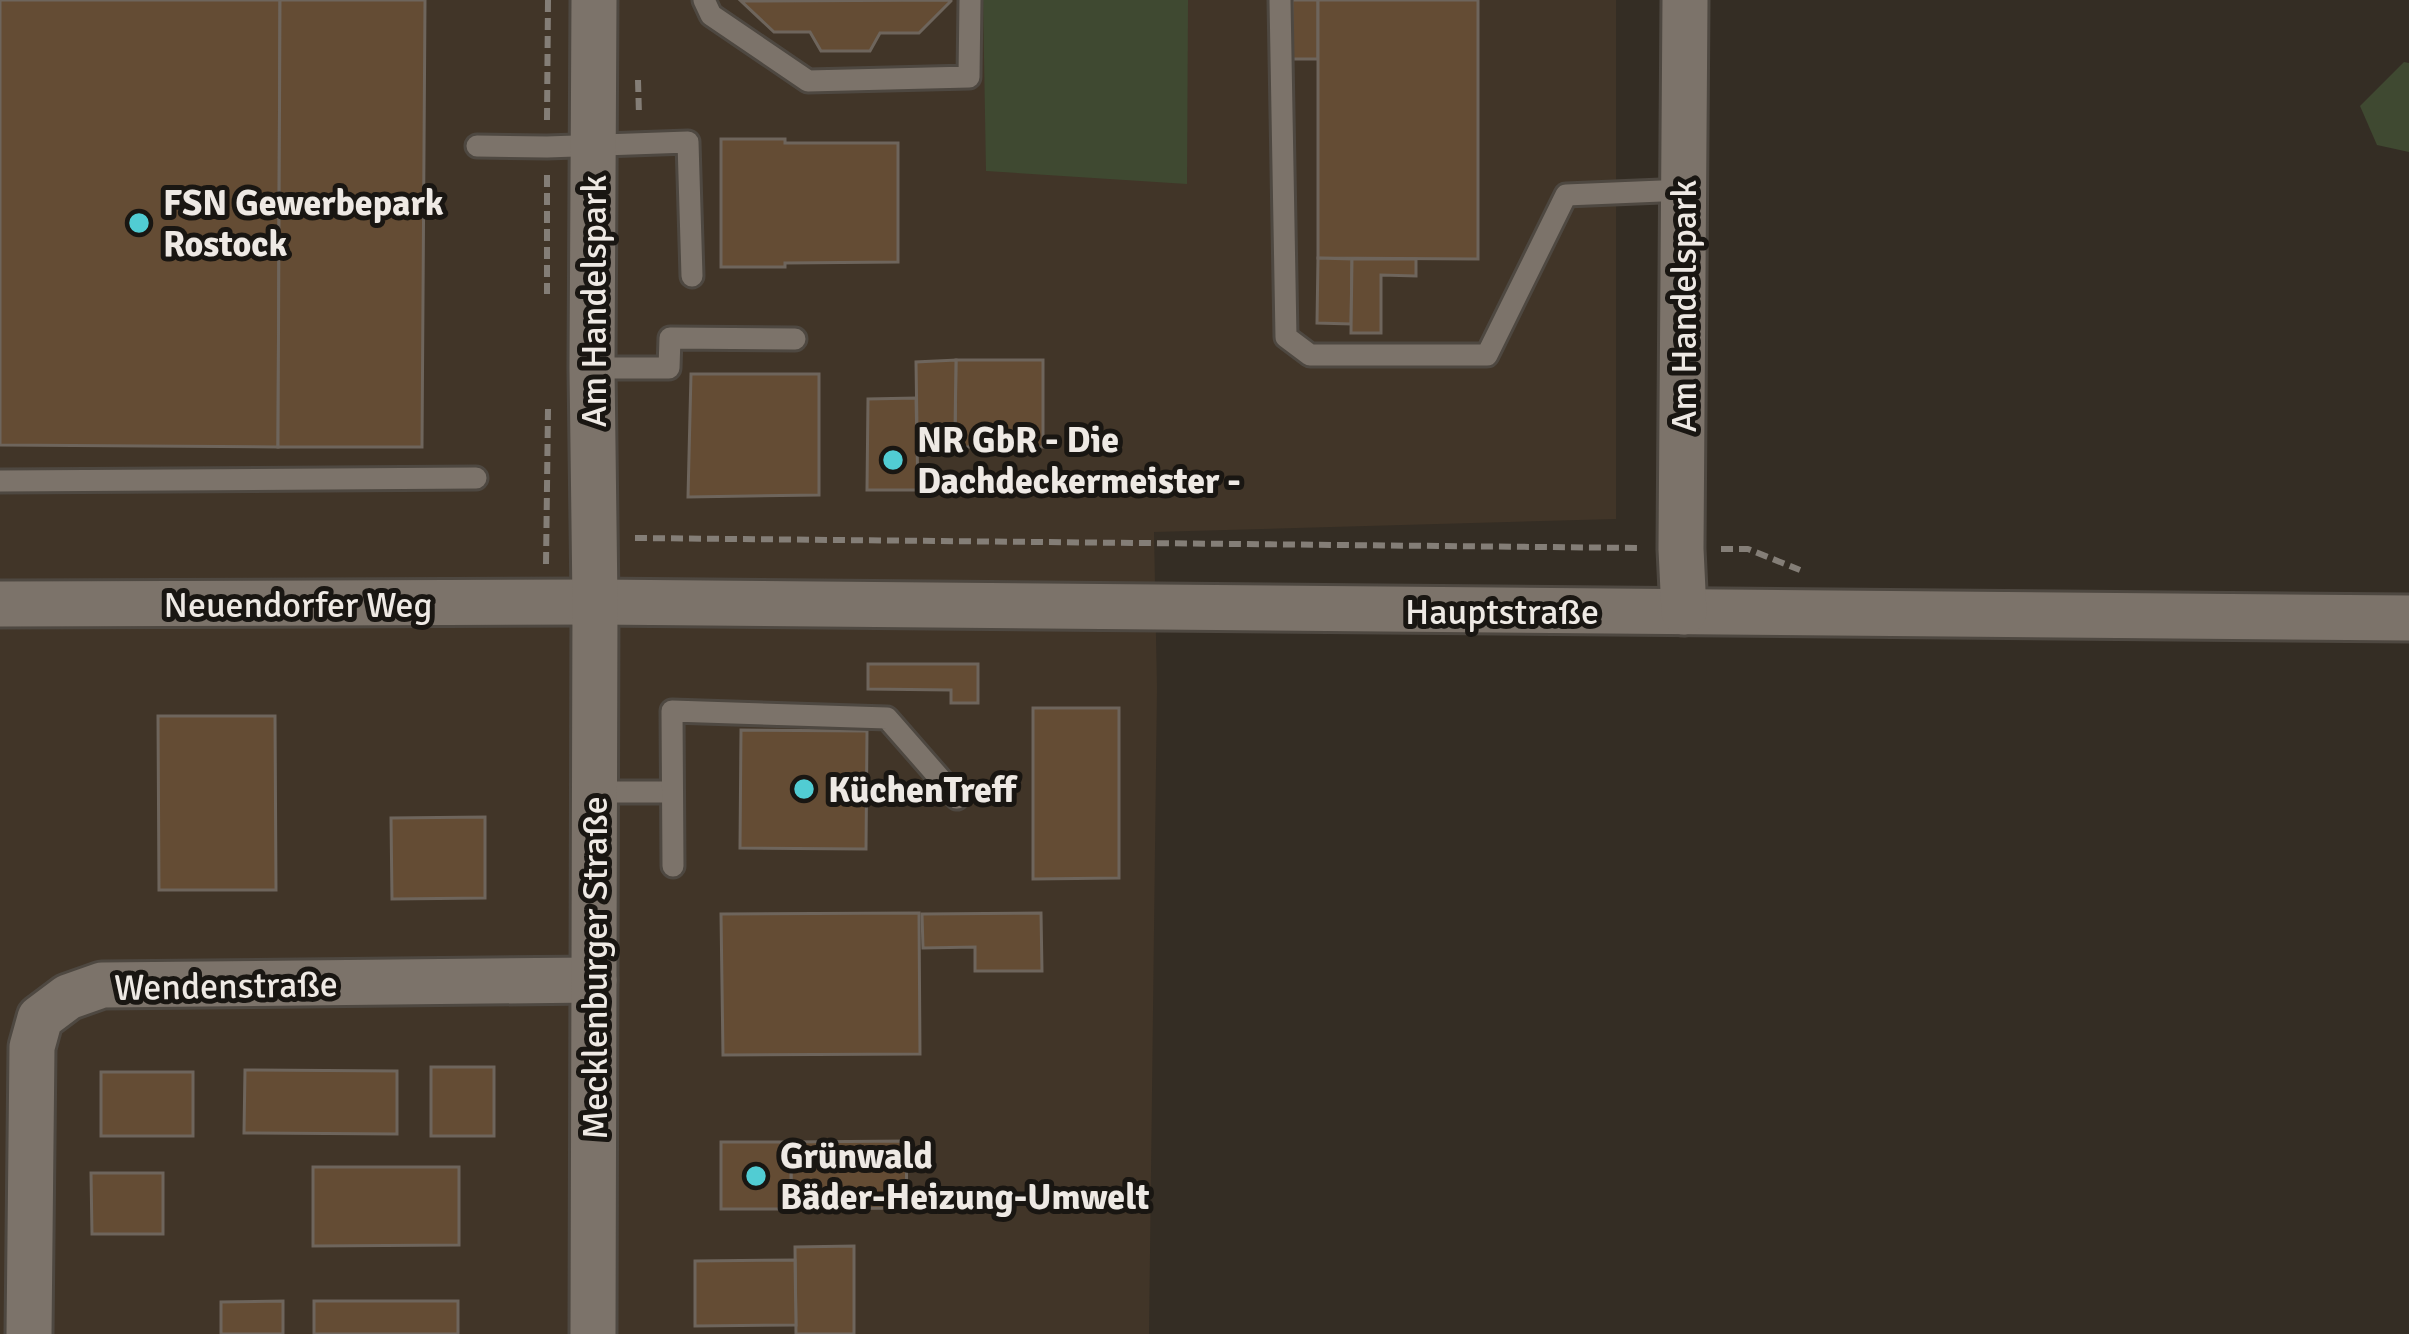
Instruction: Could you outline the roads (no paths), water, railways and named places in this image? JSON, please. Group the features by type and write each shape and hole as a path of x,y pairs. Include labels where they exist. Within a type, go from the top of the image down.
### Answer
{"street":[{"name":"Am Handelspark","path":"594,0 595,602"},
{"name":"Am Handelspark","path":"1684,612 1685,0"},
{"name":"Neuendorfer Weg","path":"0,604 595,602"},
{"name":"Hauptstraße","path":"595,602 2409,618"},
{"name":"Mecklenburger Straße","path":"593,1334 595,602"},
{"name":"Wendenstraße","path":"29,1334 32,1047 40,1018 68,997 102,985 594,980"}],"lane":[{"path":"704,0 711,15 808,81 969,77 970,0"},
{"path":"1280,0 1286,337 1310,355 1487,355 1566,195 1684,190"},
{"path":"477,146 688,142 692,276"},
{"path":"592,368 669,368 670,338 796,339"},
{"path":"0,481 476,478"},
{"path":"673,866 672,711 887,718 957,798"},
{"path":"595,792 673,792"}],"place":[{"name":"FSN Gewerbepark Rostock","path":"139,223"},
{"name":"NR GbR - Die Dachdeckermeister -","path":"893,460"},
{"name":"KüchenTreff","path":"804,789"},
{"name":"Grünwald Bäder-Heizung-Umwelt","path":"756,1176"}]}
